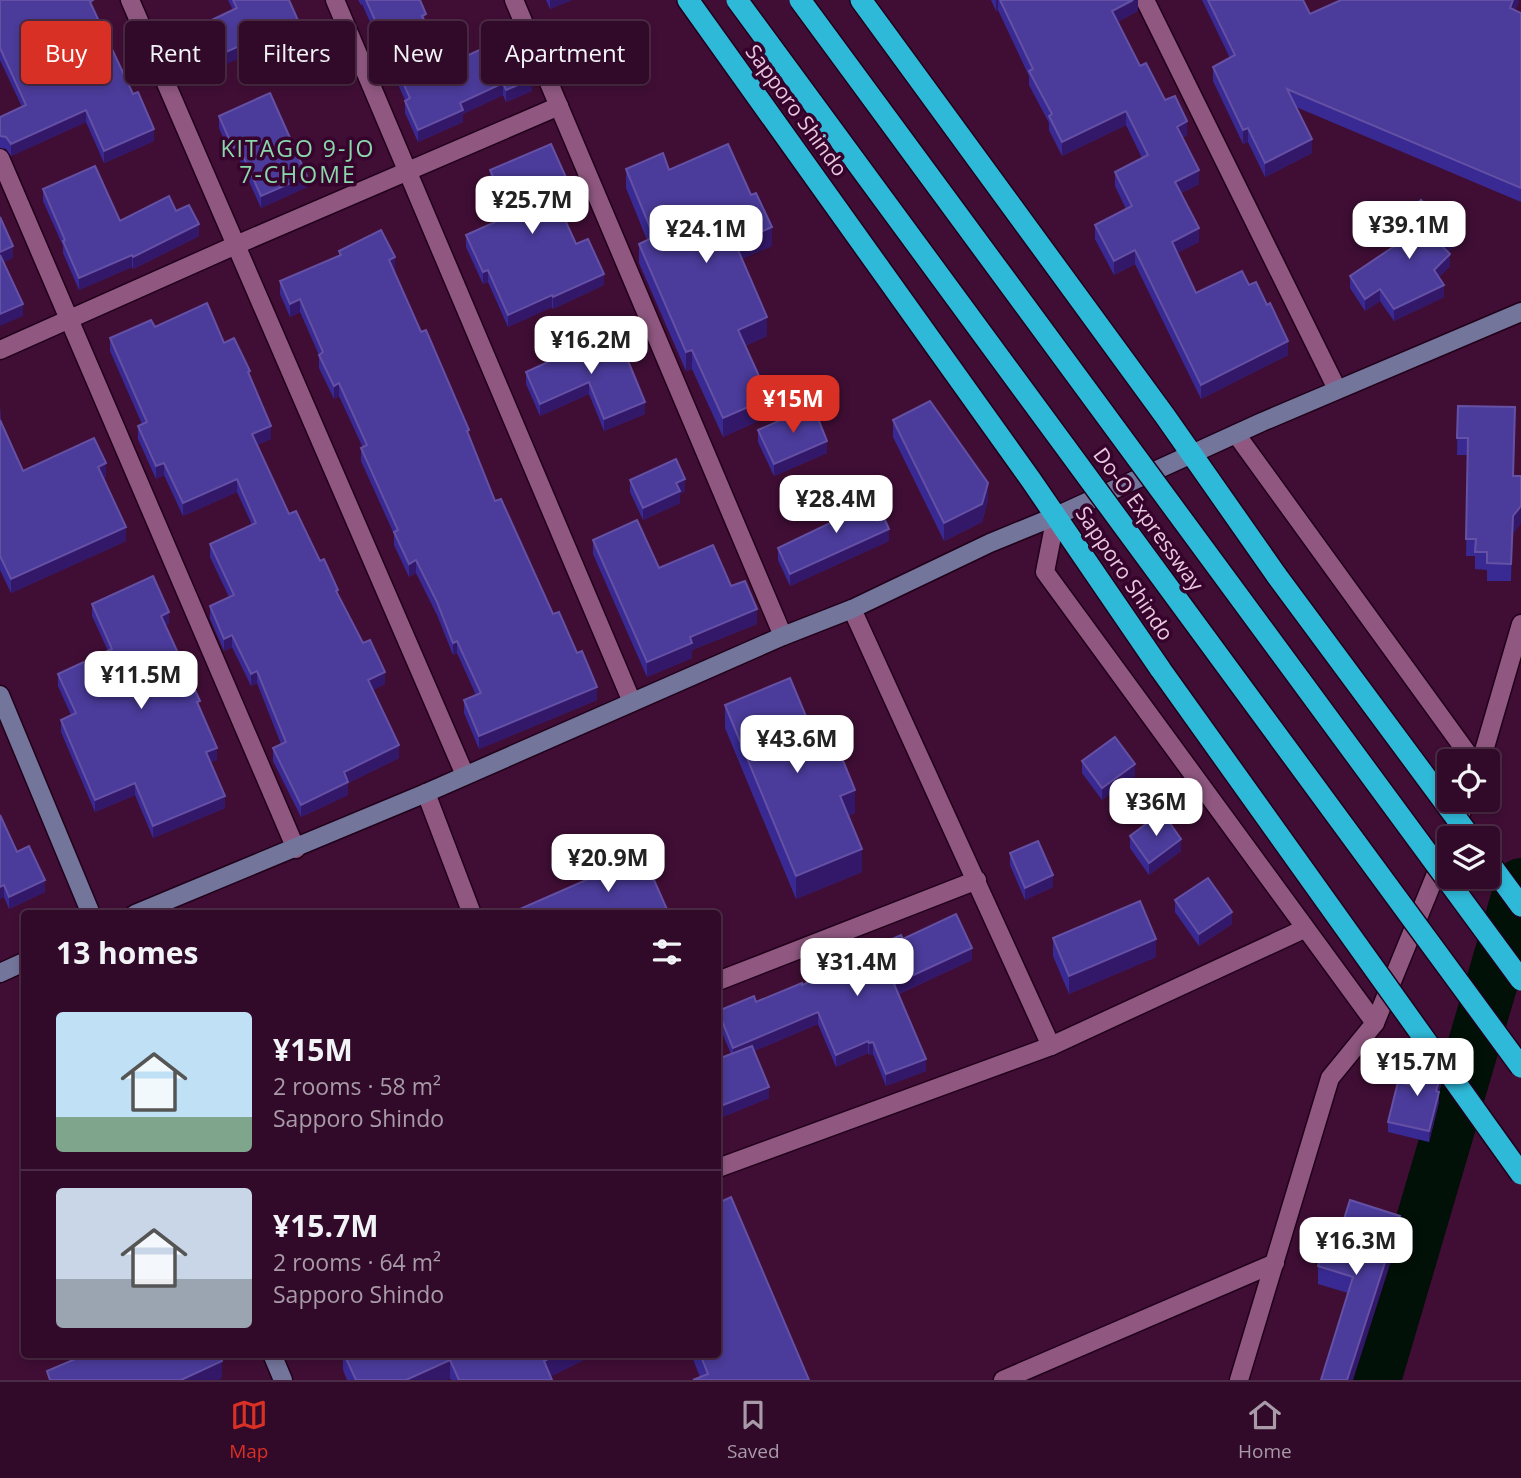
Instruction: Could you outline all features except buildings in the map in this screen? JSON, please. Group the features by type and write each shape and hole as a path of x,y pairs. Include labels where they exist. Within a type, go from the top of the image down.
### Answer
{"highway":[{"name":"Sapporo Shindo","path":"688,0 1521,1174"},
{"name":"Do-O Expressway","path":"737,0 1521,1066"},
{"name":"Do-O Expressway","path":"800,0 1521,980"},
{"path":"869,2 1277,576 1462,826"},
{"path":"1500,877 1521,906"}],"street":[{"path":"130,0 465,775"},
{"path":"335,0 632,702"},
{"path":"514,0 783,636"},
{"path":"1145,0 1337,389"},
{"path":"0,350 559,106"},
{"path":"0,158 296,849"},
{"path":"145,910 296,849 783,636 852,609 990,543 1056,516 1236,433 1521,312"},
{"path":"1236,433 1464,749"},
{"path":"1056,516 1045,572 1375,1023"},
{"path":"852,609 1051,1046"},
{"path":"1485,749 1521,624"},
{"path":"0,695 89,910"},
{"path":"426,793 470,910"},
{"path":"1240,1380 1330,1078 1375,1023 1437,872"},
{"path":"721,980 977,880"},
{"path":"721,1167 1051,1046 1304,929"},
{"path":"0,972 21,963"},
{"path":"1003,1380 1275,1263"},
{"path":"275,1358 283,1380"}],"waterway":[{"path":"1375,1380 1521,884"}],"district":[{"name":"KITAGO 9-JO 7-CHOME","path":"298,161"}]}
